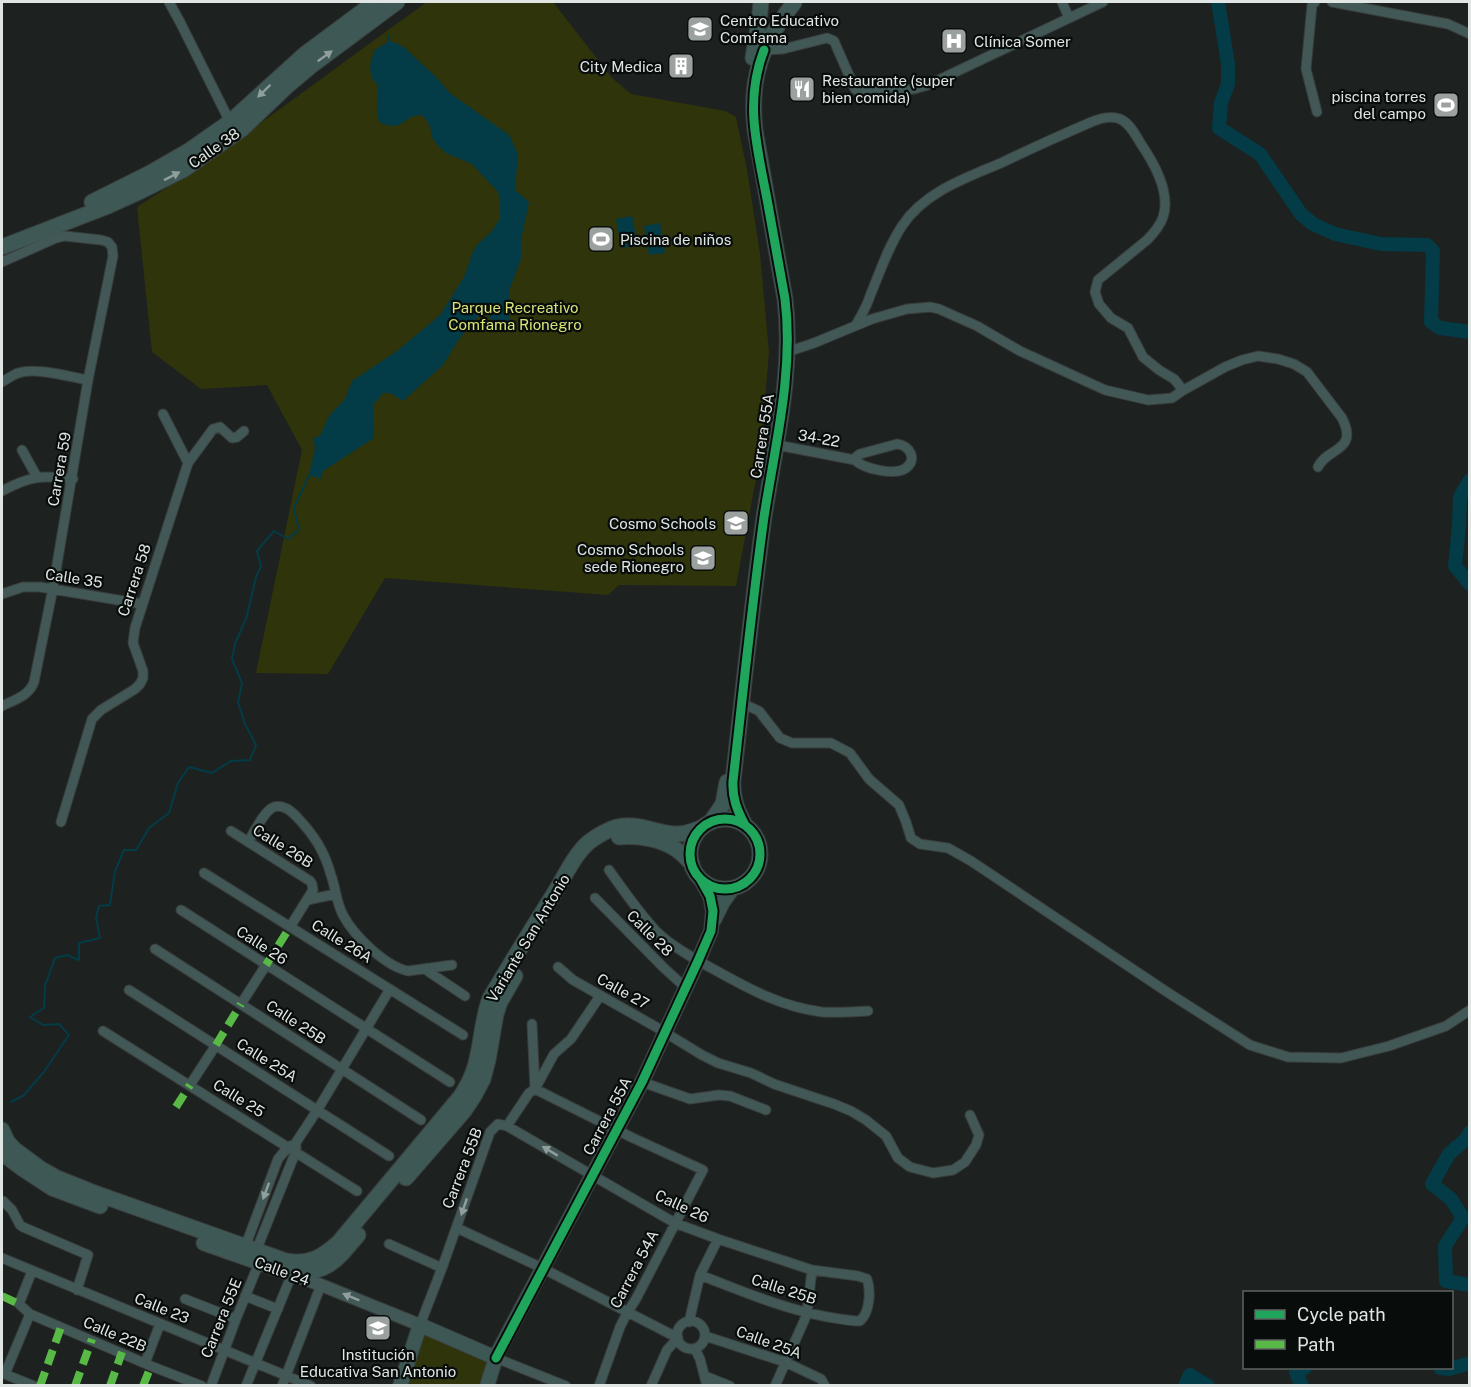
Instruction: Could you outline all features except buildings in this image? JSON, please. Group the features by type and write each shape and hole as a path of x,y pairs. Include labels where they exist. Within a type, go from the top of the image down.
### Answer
{"main road":[{"name":"Calle 38","path":"2,237 100,199 190,150 230,122 305,54 375,2"},
{"name":"Calle 38","path":"2,247 108,206 183,170 242,129 311,66 397,2"},
{"name":"Carrera 55A","path":"706,825 723,804 727,784 742,635 781,354 782,322 779,302 745,118 761,2"},
{"path":"776,2 795,2"},
{"name":"Carrera 55A","path":"745,825 735,806 733,791 759,552 783,398 788,318 753,114 756,82 764,50 778,23 795,2"},
{"path":"720,820 730,820 745,825 760,847 760,861 755,873 746,883 733,888 713,887 695,873 690,858 694,838 706,825 720,820"},
{"name":"Variante San Antonio","path":"294,1269 325,1254 339,1242 461,1096 474,1069 484,1013 490,998 564,877 588,843 615,828 627,826 641,826 674,834 691,832 706,825"},
{"name":"Variante San Antonio","path":"294,1269 322,1277 464,1111 483,1079 500,1002 593,853 602,845 619,837 637,837 668,845 692,864"},
{"path":"701,879 712,903 713,922"},
{"name":"Carrera 55A","path":"487,1386 496,1358 642,1082 698,961 713,922 733,888"},
{"name":"Calle 24","path":"2,1130 14,1149 40,1169 57,1178 294,1269"},
{"name":"Calle 24","path":"2,1153 37,1179 73,1197 254,1253"},
{"name":"Calle 24","path":"420,1325 496,1358"},
{"name":"Carrera 55B","path":"400,1386 420,1325"}],"street":[{"path":"169,2 230,122"},
{"path":"1062,2 1069,18"},
{"path":"764,50 827,38 834,41 855,89 859,92 914,89 928,85 1103,2"},
{"path":"1315,2 1312,5 1306,69 1317,112"},
{"path":"1332,2 1357,4 1448,24 1470,34"},
{"path":"856,325 897,234 909,216 927,200 954,184 1089,123 1106,118 1119,118 1127,124 1152,161 1162,184 1163,217 1147,240 1098,280 1095,292 1099,304 1111,318 1128,328 1143,357 1174,380 1182,391"},
{"name":"Carrera 59","path":"2,262 65,236 108,242 112,247 113,256 88,380 73,479 34,682 27,694 2,706"},
{"path":"787,352 856,325 906,309 930,307 977,326 1020,351 1105,390 1148,400 1172,398 1225,367 1242,360 1258,356 1278,359 1294,364 1307,372 1345,425 1347,433 1345,442 1338,450 1321,460 1318,467"},
{"path":"2,382 18,373 27,372 41,372 88,380"},
{"path":"163,414 188,463"},
{"name":"Carrera 58","path":"61,822 92,720 101,710 135,689 143,678 143,671 133,643 135,628 188,463 216,427 220,427 232,438 244,431"},
{"name":"34-22","path":"777,445 855,460 870,468 894,471 907,467 911,455 906,447 897,444 860,454 855,460"},
{"path":"22,450 37,477"},
{"path":"2,491 21,481 37,477 73,479"},
{"name":"Calle 35","path":"2,594 23,587 53,588 142,604"},
{"path":"741,705 759,711 780,738 792,743 831,743 850,753 869,779 898,805 911,838 920,844 948,848 971,861 1250,1045 1288,1057 1341,1058 1389,1046 1446,1026 1470,1010"},
{"path":"248,842 269,810 276,806 284,807 311,832 318,843 328,864 339,906 362,941 402,970 452,965"},
{"name":"Calle 26B","path":"231,831 309,881 313,890 307,900"},
{"path":"609,870 634,906 659,934 698,961 758,993 803,1009 823,1012 868,1011"},
{"name":"Calle 26A","path":"204,873 463,1035"},
{"path":"290,927 307,900 336,894"},
{"name":"Calle 28","path":"595,898 686,988"},
{"name":"Calle 26","path":"181,910 450,1082"},
{"name":"Calle 25B","path":"155,949 421,1120"},
{"path":"241,1005 266,966"},
{"name":"Calle 27","path":"558,967 573,980 702,1056 851,1111 886,1136 898,1158 910,1167 933,1173 954,1170 965,1162 976,1145 979,1135 970,1115"},
{"path":"427,968 429,972 465,996"},
{"name":"Carrera 55E","path":"254,1253 293,1147 390,989"},
{"name":"Calle 25A","path":"129,990 389,1156"},
{"name":"Carrera 55B","path":"420,1325 490,1132 498,1124 507,1126 535,1089 554,1054 571,1039 600,996"},
{"path":"532,1024 535,1089 617,1130"},
{"name":"Calle 25","path":"103,1031 293,1147 357,1191"},
{"path":"190,1085 216,1045"},
{"path":"642,1082 690,1099 719,1095 730,1096 766,1110"},
{"name":"Calle 26","path":"507,1126 675,1223 812,1270 867,1279 869,1284 866,1316 860,1321"},
{"name":"Carrera 54A","path":"599,1386 627,1313 703,1170 617,1130"},
{"name":"Carrera 55E","path":"211,1386 245,1296 274,1169 278,1159 293,1147"},
{"path":"3,1201 23,1227 88,1255 77,1290"},
{"path":"457,1228 542,1268 678,1338 682,1346 686,1348 695,1348 702,1344 705,1336 700,1324 689,1322 680,1327 678,1338 667,1350 651,1386"},
{"path":"689,1322 700,1275 718,1239"},
{"path":"389,1244 442,1268"},
{"name":"Calle 23","path":"2,1258 311,1386"},
{"path":"246,1386 294,1269"},
{"path":"775,1386 807,1313 812,1270"},
{"name":"Calle 22B","path":"32,1271 19,1304 30,1314 202,1386"},
{"name":"Calle 25B","path":"700,1275 789,1309 860,1321"},
{"path":"282,1386 322,1277"},
{"name":"Calle 24","path":"322,1277 420,1325"},
{"path":"245,1296 278,1309"},
{"path":"185,1299 236,1319"},
{"path":"30,1314 3,1374 34,1386"},
{"path":"145,1363 160,1324"},
{"name":"Calle 25A","path":"705,1336 785,1362 823,1382"},
{"path":"695,1348 706,1381 730,1386"},
{"name":"Calle 24","path":"496,1358 566,1386"}],"green space":[{"name":"Parque Recreativo Comfama Rionegro","path":"427,2 553,2 612,78 631,94 725,111 736,117 760,254 769,352 760,457 736,586 619,585 608,595 385,578 328,674 256,673 302,450 267,385 201,389 152,352 137,207 247,133"},
{"path":"424,1334 487,1361 480,1385 402,1386"}],"water":[{"path":"389,41 405,48 450,93 509,135 518,154 515,190 529,202 521,240 521,259 509,291 509,325 494,323 484,310 459,339 443,365 403,401 390,393 383,393 373,405 374,438 323,471 321,479 309,475 315,448 313,438 320,436 329,416 345,399 352,381 397,351 440,315 464,277 476,246 492,231 500,218 498,192 472,164 446,153 438,146 424,117 413,116 399,125 391,126 380,123 377,109 378,86 372,78 371,60 375,50"},
{"path":"632,216 638,246 621,248 616,219"},
{"path":"660,223 665,253 649,255 644,226"}],"waterway":[{"path":"1218,2 1228,64 1228,84 1221,103 1219,128 1260,154 1301,214 1313,224 1335,234 1381,244 1427,245 1433,251 1431,322 1440,328 1470,332"},
{"path":"388,35 389,41"},
{"path":"11,1102 24,1095 43,1073 69,1035 59,1024 43,1025 30,1017 44,1008 45,986 55,958 67,955 79,960 79,943 100,938 96,917 99,906 110,905 115,871 124,850 136,850 149,828 169,813 178,783 189,767 212,773 231,761 250,760 256,745 245,724 238,702 242,683 232,659 235,644 247,616 256,577 261,566 257,551 274,531 288,539 299,530 294,508 309,475"},
{"path":"1470,480 1460,497 1455,566 1470,584"},
{"path":"1470,1132 1466,1139 1449,1154 1432,1184 1451,1199 1463,1218 1445,1246 1446,1281 1470,1285"},
{"path":"1453,1368 1470,1363"},
{"path":"1302,1386 1296,1373 1303,1369"},
{"path":"1185,1386 1190,1375 1208,1386"}],"marked path":[{"path":"266,965 290,927"},
{"path":"216,1045 241,1004"},
{"path":"176,1107 190,1085"},
{"path":"2,1296 19,1304"},
{"path":"40,1386 61,1327"},
{"path":"75,1386 92,1339"},
{"path":"110,1386 122,1352"},
{"path":"143,1386 151,1366"}],"cycle path":[{"path":"745,825 736,804 733,781 764,517 782,408 787,354 785,299 754,124 755,88 764,50"},
{"path":"725,819 738,822 750,829 757,841 760,854 757,867 750,879 738,886 725,889 712,886 700,879 693,867 690,854 693,841 700,829 712,822 725,819"},
{"path":"496,1358 642,1082 711,931 713,911 710,896 701,880"}],"place":[{"name":"Centro Educativo Comfama","path":"700,29"},
{"name":"Clínica Somer","path":"954,41"},
{"name":"City Medica","path":"681,66"},
{"name":"Restaurante (super bien comida)","path":"802,89"},
{"name":"piscina torres del campo","path":"1446,105"},
{"name":"Piscina de niños","path":"601,239"},
{"name":"Cosmo Schools","path":"736,523"},
{"name":"Cosmo Schools sede Rionegro","path":"703,558"},
{"name":"Institución Educativa San Antonio","path":"378,1328"}]}
